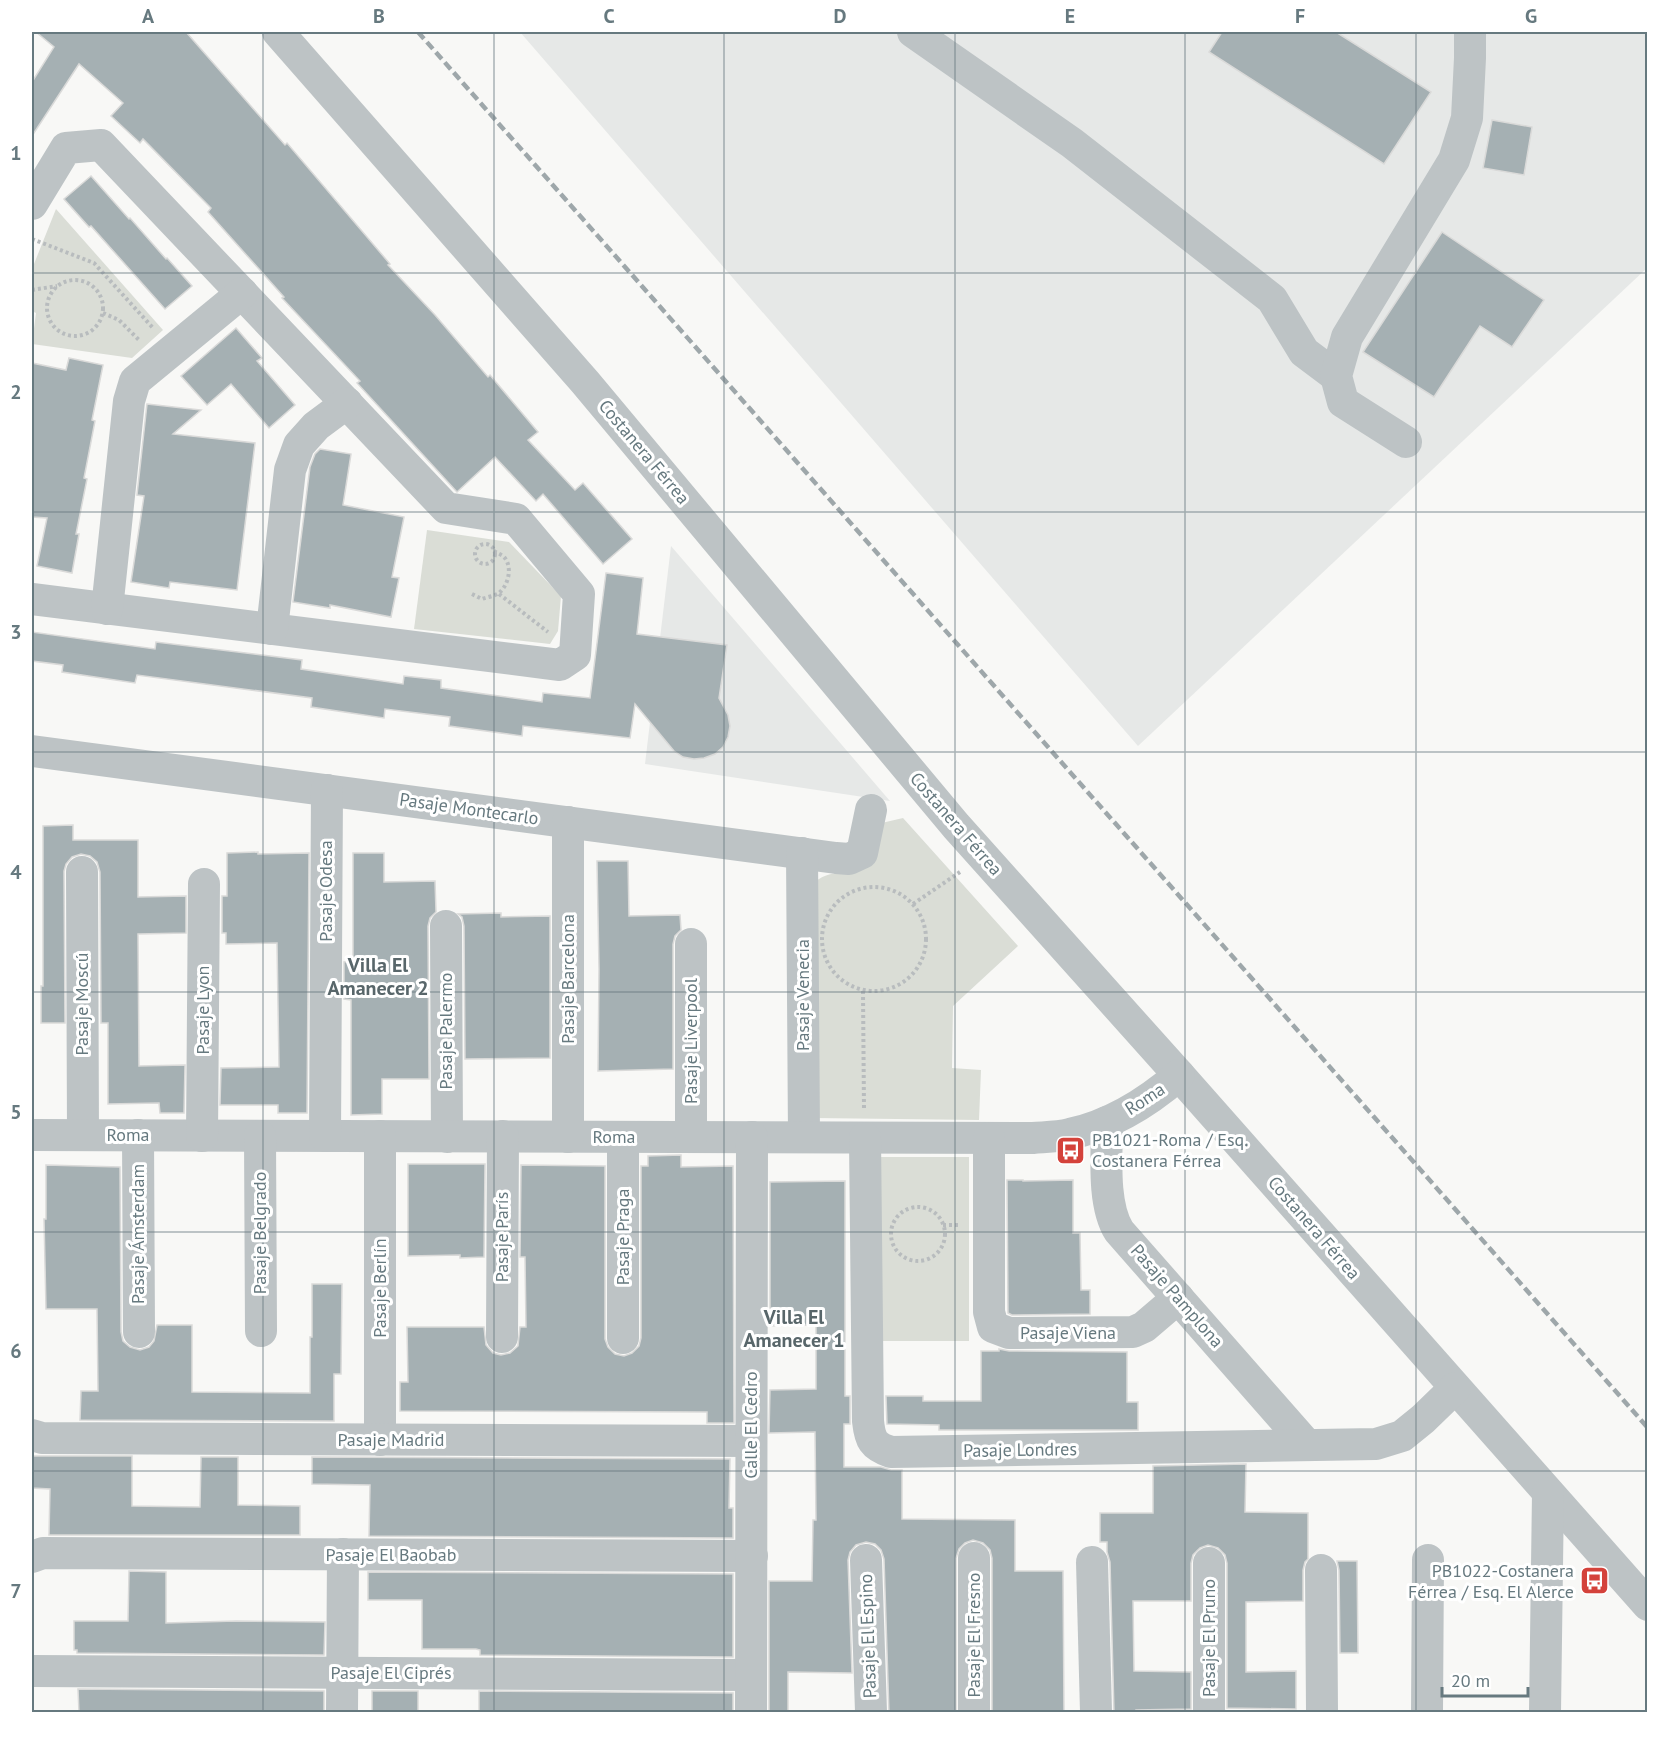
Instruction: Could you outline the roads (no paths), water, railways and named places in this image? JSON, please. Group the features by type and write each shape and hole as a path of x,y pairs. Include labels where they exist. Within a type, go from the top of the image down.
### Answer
{"street":[{"name":"Costanera Férrea","path":"278,32 585,382 982,856 1179,1075 1647,1605"},
{"path":"913,32 1072,143 1272,299 1304,352 1336,376"},
{"path":"1406,442 1343,402 1336,376 1347,337 1454,160 1467,118 1470,32"},
{"path":"32,204 66,148 101,145 446,508 516,519 579,594 575,655 560,665 32,599"},
{"path":"107,609 129,401 135,381 242,293"},
{"path":"272,629 290,470 298,445 316,426 347,404"},
{"name":"Pasaje Montecarlo","path":"32,751 849,859 862,853 871,810"},
{"name":"Pasaje Odesa","path":"325,1136 327,790"},
{"name":"Pasaje Barcelona","path":"568,822 568,1137"},
{"name":"Pasaje Venecia","path":"802,853 804,1137"},
{"name":"Pasaje Moscú","path":"82,872 83,1135"},
{"name":"Pasaje Lyon","path":"202,1136 204,884"},
{"name":"Pasaje Palermo","path":"446,926 447,1137"},
{"name":"Pasaje Liverpool","path":"691,944 691,1137"},
{"name":"Roma","path":"32,1135 1033,1138 1069,1134 1107,1122 1139,1106 1179,1075"},
{"name":"Pasaje Pamplona","path":"1107,1122 1108,1202 1113,1222 1307,1445"},
{"name":"Pasaje Ámsterdam","path":"138,1135 139,1332"},
{"name":"Pasaje Belgrado","path":"260,1136 261,1331"},
{"name":"Pasaje Berlín","path":"380,1136 380,1440"},
{"name":"Pasaje París","path":"502,1337 503,1136"},
{"name":"Pasaje Praga","path":"623,1137 623,1338"},
{"name":"Calle El Cedro","path":"751,1713 752,1137"},
{"name":"Pasaje Londres","path":"865,1138 868,1421 874,1444 881,1448 891,1452 1376,1444 1402,1436 1424,1419 1455,1388"},
{"name":"Pasaje Viena","path":"989,1138 989,1312 993,1327 1009,1333 1133,1332 1144,1327 1178,1298"},
{"name":"Pasaje Madrid","path":"32,1436 42,1438 751,1441"},
{"path":"1545,1713 1548,1493"},
{"name":"Pasaje El Baobab","path":"32,1557 43,1553 752,1557"},
{"path":"342,1713 343,1554"},
{"name":"Pasaje El Fresno","path":"974,1558 974,1713"},
{"name":"Pasaje El Espino","path":"866,1560 871,1713"},
{"path":"1426,1713 1428,1560"},
{"path":"1092,1562 1096,1713"},
{"name":"Pasaje El Pruno","path":"1209,1563 1209,1713"},
{"path":"1321,1570 1322,1713"},
{"name":"Pasaje El Ciprés","path":"32,1671 751,1675"}],"railway":[{"path":"418,32 1648,1428"}],"place":[{"name":"PB1021-Roma / Esq. Costanera Férrea","path":"1071,1150"},
{"name":"PB1022-Costanera Férrea / Esq. El Alerce","path":"1595,1581"}],"district":[{"name":"Villa El Amanecer 2","path":"378,976"},
{"name":"Villa El Amanecer 1","path":"794,1328"}]}
